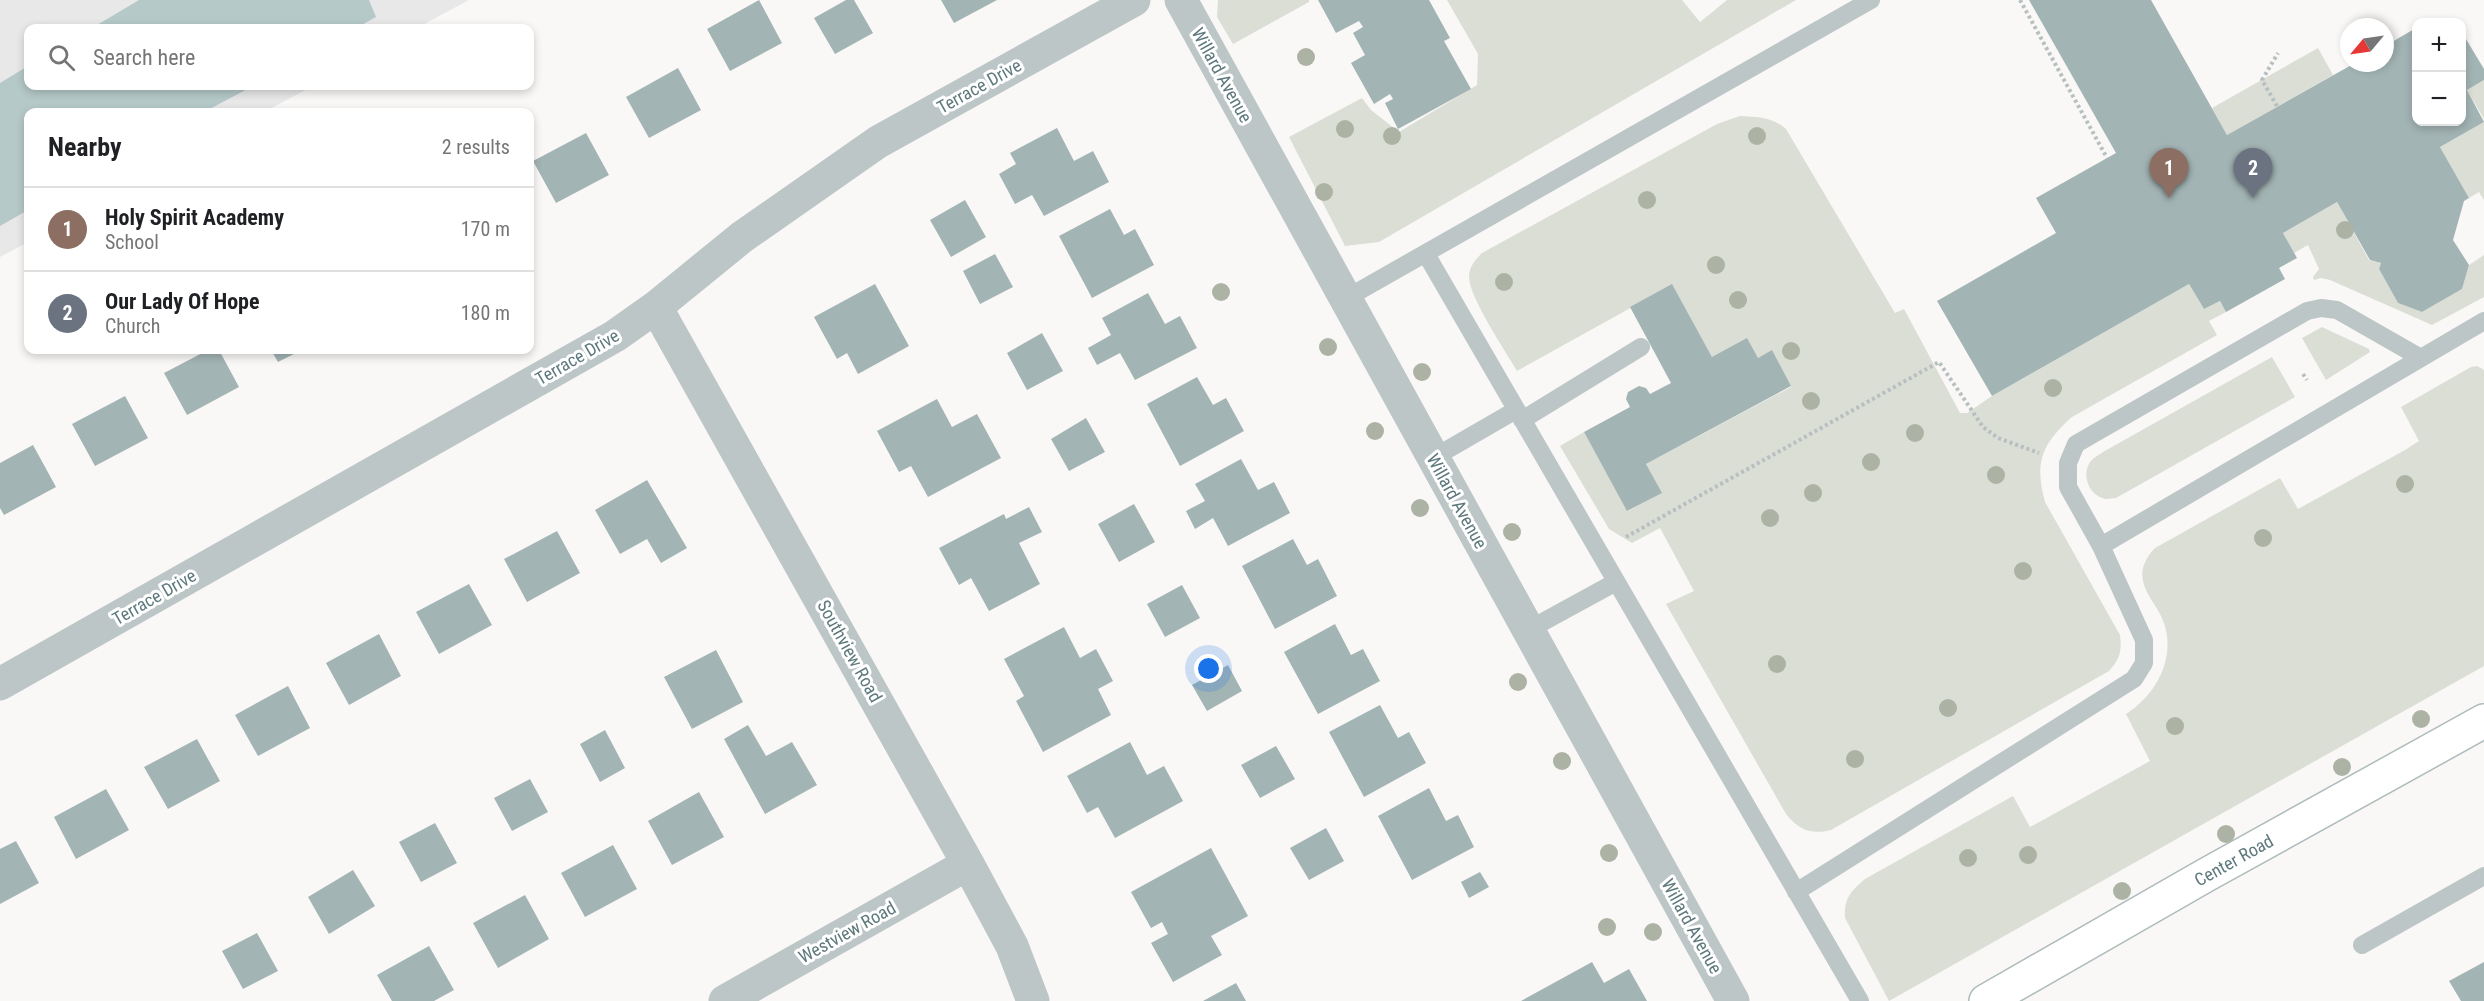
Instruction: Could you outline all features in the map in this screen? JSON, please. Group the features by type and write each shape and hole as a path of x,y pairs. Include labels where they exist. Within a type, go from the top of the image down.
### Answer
{"main road":[{"name":"Center Road","path":"1986,1001 2484,720"}],"street":[{"name":"Terrace Drive","path":"0,684 615,336 656,307 742,237 878,142 1134,0"},
{"name":"Willard Avenue","path":"1181,0 1733,1001"},
{"name":"Southview Road","path":"656,307 968,864 1012,946 1033,1001"},
{"name":"Westview Road","path":"725,1001 968,864"}],"lane":[{"path":"1345,299 1871,0"},
{"path":"1426,255 1860,1001"},
{"path":"1796,892 2134,679 2144,663 2144,640 2101,546 2068,487 2068,463 2076,444 2307,311 2321,308 2337,310 2421,357"},
{"path":"2101,546 2484,321"},
{"path":"1433,458 1519,415 1641,347"},
{"path":"1528,630 1616,582"},
{"path":"2362,945 2484,876"}],"path":[{"path":"2020,0 2107,158"},
{"path":"2277,52 2262,80 2277,106"},
{"path":"1599,552 1939,362 1983,427 1998,438 2068,463"},
{"path":"2303,374 2307,380"}],"shaded area":[{"path":"0,0 469,0 424,24 24,24 24,90 305,90 272,108 24,108 24,244 0,257"},
{"path":"139,0 369,0 376,17 363,24 99,24"},
{"path":"1218,0 1309,0 1309,2 1233,44 1217,17"},
{"path":"1447,0 1682,0 1700,22 1727,0 1796,0 1379,242 1345,246 1289,137 1362,98 1371,110 1399,132 1477,85 1478,54"},
{"path":"2318,48 2333,75 2227,135 2212,108"},
{"path":"24,68 24,90 245,90 212,108 24,108 24,212 0,226 0,83"},
{"path":"2484,80 2484,119 2467,90"},
{"path":"1740,116 1770,120 1786,129 1895,313 1904,309 1960,413 1967,413 1992,396 2189,284 2204,309 2220,301 2226,312 2209,321 2217,335 2072,417 2047,445 2043,455 2040,476 2045,502 2120,635 2121,646 2118,659 2113,667 1831,830 1817,832 1806,830 1786,814 1666,604 1694,591 1660,528 1632,543 1609,529 1560,446 1584,432 1628,511 1661,493 1646,464 1791,387 1772,351 1758,358 1712,357 1672,285 1517,371 1481,311 1469,277 1473,264 1482,253 1717,124"},
{"path":"2484,122 2484,200 2479,192 2469,198 2440,147"},
{"path":"2337,202 2369,260 2381,263 2379,269 2398,303 2422,312 2462,289 2469,265 2484,255 2484,297 2432,325 2330,280 2321,278 2314,280 2313,277 2319,269 2308,245 2294,253 2283,233"},
{"path":"2322,327 2369,349 2370,352 2326,380 2302,338"},
{"path":"2272,357 2295,397 2116,498 2104,499 2093,492 2086,477 2091,461 2103,452"},
{"path":"2477,366 2484,370 2484,666 1889,1001 1845,918 1847,900 1860,883 2013,796 2030,827 2150,761 2126,714 2146,697 2161,675 2165,663 2167,636 2164,623 2147,592 2142,576 2145,563 2155,548 2280,478 2298,509 2405,450 2419,441 2401,407 2471,367"}],"building":[{"path":"759,0 782,43 730,71 707,29"},
{"path":"846,0 854,0 873,33 835,54 814,18"},
{"path":"941,0 997,0 954,23"},
{"path":"1318,0 1429,0 1450,38 1444,41 1471,89 1398,129 1385,103 1393,99 1390,94 1374,104 1351,63 1365,55 1353,33 1363,27 1359,21 1336,33"},
{"path":"2029,0 2151,0 2227,135 2340,71 2394,72 2394,41 2412,30 2412,126 2466,126 2466,39 2484,69 2484,80 2467,90 2484,122 2440,147 2469,198 2464,201 2453,240 2469,265 2462,289 2422,312 2398,303 2379,269 2381,263 2370,260 2337,202 2283,233 2297,258 2279,268 2285,279 2226,312 2220,301 2204,309 2189,284 1992,396 1937,301 2056,233 2036,198 2116,153"},
{"path":"678,68 701,110 649,138 626,97"},
{"path":"1057,128 1074,161 1093,151 1109,182 1044,216 1032,195 1015,204 999,174 1016,164 1010,153"},
{"path":"586,133 609,175 556,203 534,160"},
{"path":"965,200 986,237 951,257 930,220"},
{"path":"1110,209 1124,235 1135,229 1154,265 1092,298 1059,236"},
{"path":"995,254 1013,287 980,304 963,271"},
{"path":"875,284 909,346 858,374 847,353 837,359 814,317"},
{"path":"1672,284 1712,357 1747,338 1758,358 1772,350 1791,386 1646,464 1662,493 1627,511 1584,432 1630,407 1626,399 1628,392 1639,386 1646,388 1650,394 1671,383 1630,307"},
{"path":"1148,293 1165,324 1180,316 1197,348 1135,380 1120,353 1097,365 1088,348 1111,335 1102,318"},
{"path":"1042,333 1063,371 1027,390 1007,353"},
{"path":"200,354 221,354 239,387 187,415 164,373"},
{"path":"273,354 294,354 278,362"},
{"path":"1197,377 1213,405 1226,398 1244,431 1180,466 1147,404"},
{"path":"125,396 148,438 95,466 72,424"},
{"path":"937,399 952,427 977,414 1001,458 928,497 911,466 899,472 877,431"},
{"path":"1086,418 1105,452 1069,471 1051,439"},
{"path":"33,445 56,487 4,515 0,508 0,463"},
{"path":"1241,459 1258,490 1274,482 1290,513 1228,546 1213,518 1195,529 1186,511 1205,501 1195,484"},
{"path":"647,480 687,548 661,563 647,539 620,554 595,510"},
{"path":"1134,504 1155,542 1119,562 1098,524"},
{"path":"1029,507 1042,532 1019,543 1040,584 989,611 971,578 959,585 939,548 1004,514 1006,519"},
{"path":"557,531 580,573 527,602 504,559"},
{"path":"1293,539 1307,565 1318,559 1337,596 1275,629 1242,566"},
{"path":"469,584 492,625 439,654 416,612"},
{"path":"1182,585 1200,618 1165,637 1147,604"},
{"path":"1335,624 1351,655 1363,649 1380,681 1318,714 1284,652"},
{"path":"1064,627 1080,658 1096,649 1113,681 1098,689 1111,715 1043,752 1016,701 1024,696 1004,659"},
{"path":"379,634 401,676 349,705 326,663"},
{"path":"716,650 743,702 692,729 664,677"},
{"path":"1228,665 1242,691 1207,711 1192,685"},
{"path":"288,686 310,728 258,756 235,715"},
{"path":"1380,705 1398,738 1409,732 1426,763 1364,797 1329,732"},
{"path":"748,725 766,756 792,742 817,785 765,814 724,739"},
{"path":"605,730 625,768 600,782 580,744"},
{"path":"197,739 220,781 168,809 144,767"},
{"path":"1130,742 1147,775 1164,766 1183,801 1115,838 1098,807 1087,813 1067,776"},
{"path":"1276,746 1295,779 1260,798 1241,765"},
{"path":"530,779 548,812 512,831 494,798"},
{"path":"1429,788 1446,821 1458,815 1474,847 1412,880 1378,816"},
{"path":"106,789 129,830 76,859 54,817"},
{"path":"699,792 724,837 672,865 648,821"},
{"path":"435,823 457,863 421,882 399,842"},
{"path":"1326,828 1344,861 1309,880 1290,848"},
{"path":"16,841 39,883 0,904 0,849"},
{"path":"613,845 637,889 585,917 561,873"},
{"path":"1211,848 1248,916 1211,936 1222,955 1173,982 1151,943 1168,934 1162,922 1151,928 1131,892"},
{"path":"353,870 375,906 329,934 308,897"},
{"path":"1480,872 1489,887 1469,898 1461,882"},
{"path":"525,895 549,939 498,968 473,923"},
{"path":"257,933 278,971 243,989 222,951"},
{"path":"429,946 454,990 434,1001 392,1001 377,975"},
{"path":"1592,962 1604,983 1629,969 1647,1001 1521,1001"},
{"path":"2484,962 2484,1001 2461,1001 2449,981"},
{"path":"1236,983 1246,1001 1203,1001"}],"place":[{"name":"Holy Spirit Academy","path":"2169,198"},
{"name":"Our Lady Of Hope","path":"2253,198"}]}
